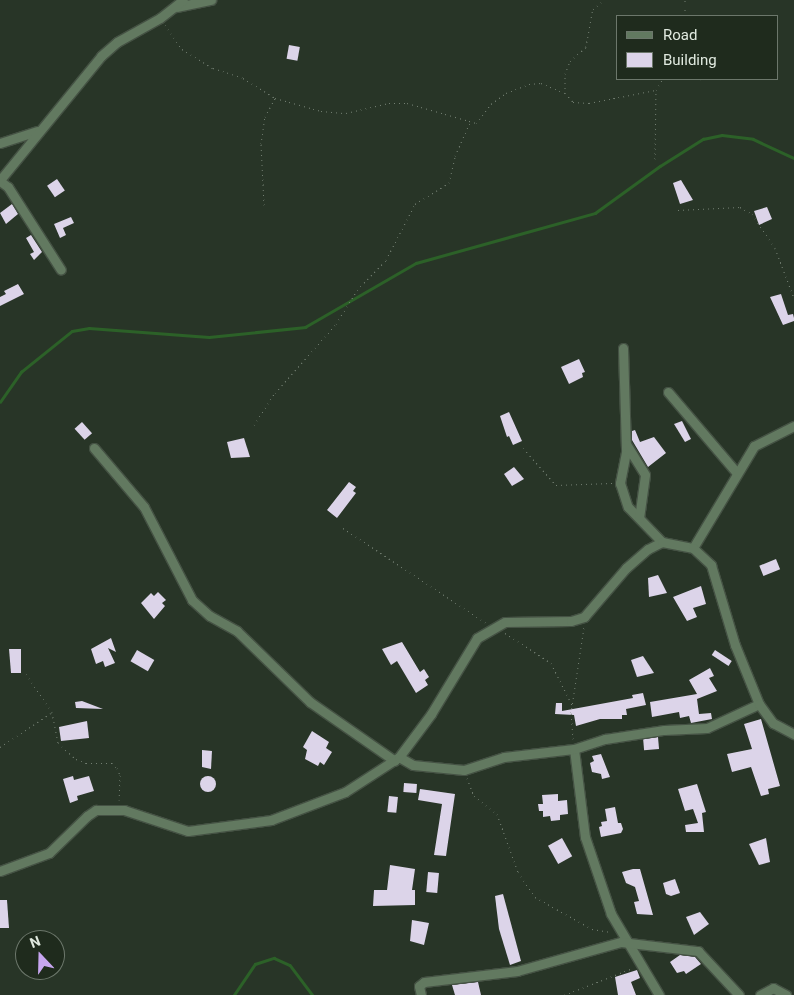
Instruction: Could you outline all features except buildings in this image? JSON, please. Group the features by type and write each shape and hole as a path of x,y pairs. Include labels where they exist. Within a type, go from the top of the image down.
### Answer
{"street":[{"path":"61,270 8,187 0,180 37,131 101,56 117,42 160,18 180,3 211,0"},
{"path":"0,143 37,131"},
{"path":"623,348 626,444 620,483 628,507 662,542 693,548 712,565 735,644 759,704 773,723 794,734"},
{"path":"668,392 737,473"},
{"path":"693,548 754,446 794,426"},
{"path":"626,444 645,475 639,518"},
{"path":"94,448 144,506 192,600 210,616 237,631 310,702 397,759 413,766 464,770 504,757 574,749 605,738 664,730 707,728 759,704"},
{"path":"0,871 49,853 86,816 96,810 124,810 188,831 271,820 345,792 397,759 431,714 462,659 477,638 491,627 516,620 571,621 584,617 626,568 648,549 662,542"},
{"path":"574,749 585,837 622,934 659,995"},
{"path":"421,995 419,986 424,982 518,971 598,946 628,943 698,951 739,995"},
{"path":"760,995 773,988 786,995"}],"path":[{"path":"565,93 565,74 570,61 586,46 593,10 604,0"},
{"path":"684,15 685,0"},
{"path":"160,18 182,49 213,68 243,78 275,98 321,111 346,112 390,103 407,103 476,123 482,118 491,104 506,93 529,84 541,83 565,93 573,102 589,103 656,90"},
{"path":"655,159 656,90 662,80"},
{"path":"264,205 261,144 265,117 275,98"},
{"path":"254,426 275,393 336,324 357,290 386,260 415,204 449,183 455,156 470,122"},
{"path":"678,210 740,207 752,214 775,248 794,298"},
{"path":"523,448 556,484 620,483"},
{"path":"343,528 491,627 514,636 551,663 573,707"},
{"path":"574,749 573,707 584,617"},
{"path":"26,674 52,712 56,723 54,738 76,759 112,763 116,768 120,775 119,799 124,810"},
{"path":"0,747 52,712"},
{"path":"464,770 474,796 497,814 518,872 535,897 592,929 622,934"},
{"path":"564,995 641,965"}],"waterway":[{"path":"0,402 21,372 72,331 89,328 209,337 305,327 416,263 595,213 660,166 703,139 722,135 753,139 794,158"},
{"path":"234,995 255,964 274,958 290,965 313,995"}]}
